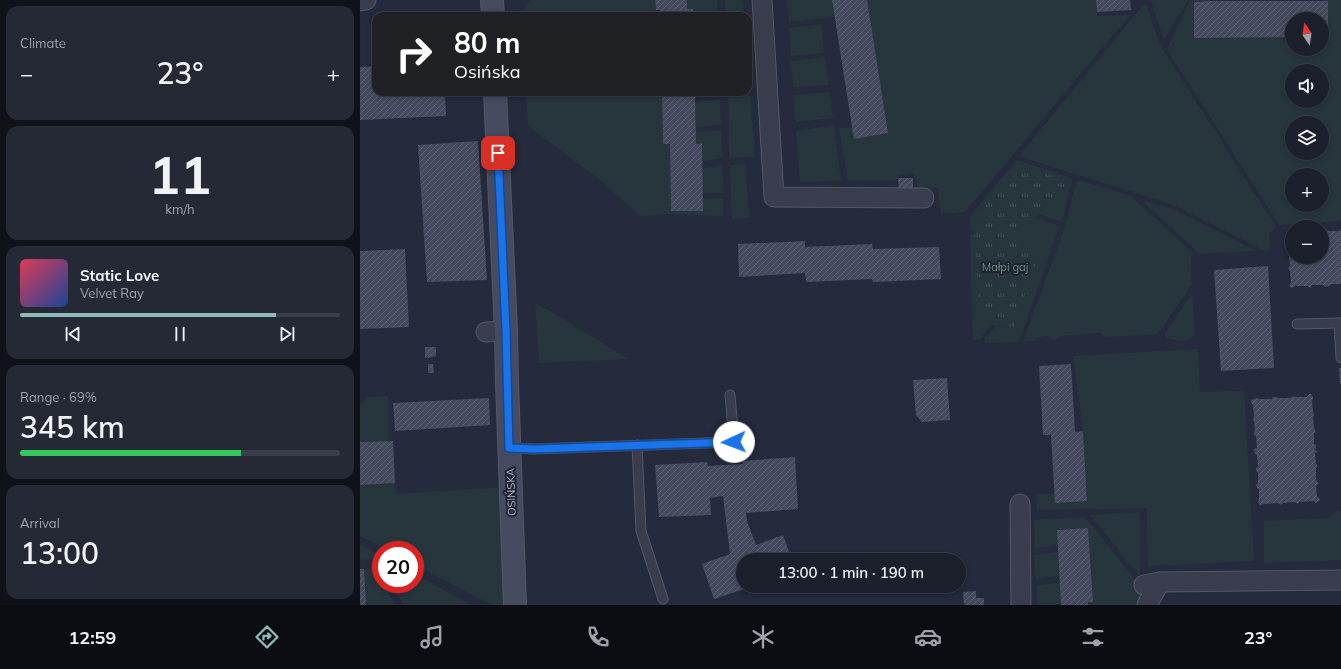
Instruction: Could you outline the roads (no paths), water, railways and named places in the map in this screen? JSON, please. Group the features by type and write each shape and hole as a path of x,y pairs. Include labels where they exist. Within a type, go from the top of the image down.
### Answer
{"street":[{"path":"360,1 366,0"},
{"path":"492,0 492,12"},
{"path":"762,0 774,197 924,198"},
{"name":"OSIŃSKA","path":"495,96 496,332 509,448 515,605"},
{"path":"1020,504 1021,605"},
{"path":"1147,605 1152,583 1341,580"}],"lane":[{"path":"1297,324 1340,323 1341,358"},
{"path":"509,448 535,449 734,442 730,394"},
{"path":"636,445 641,531 663,599"}],"park label":[{"name":"Małpi gaj","path":"1005,267"}]}
